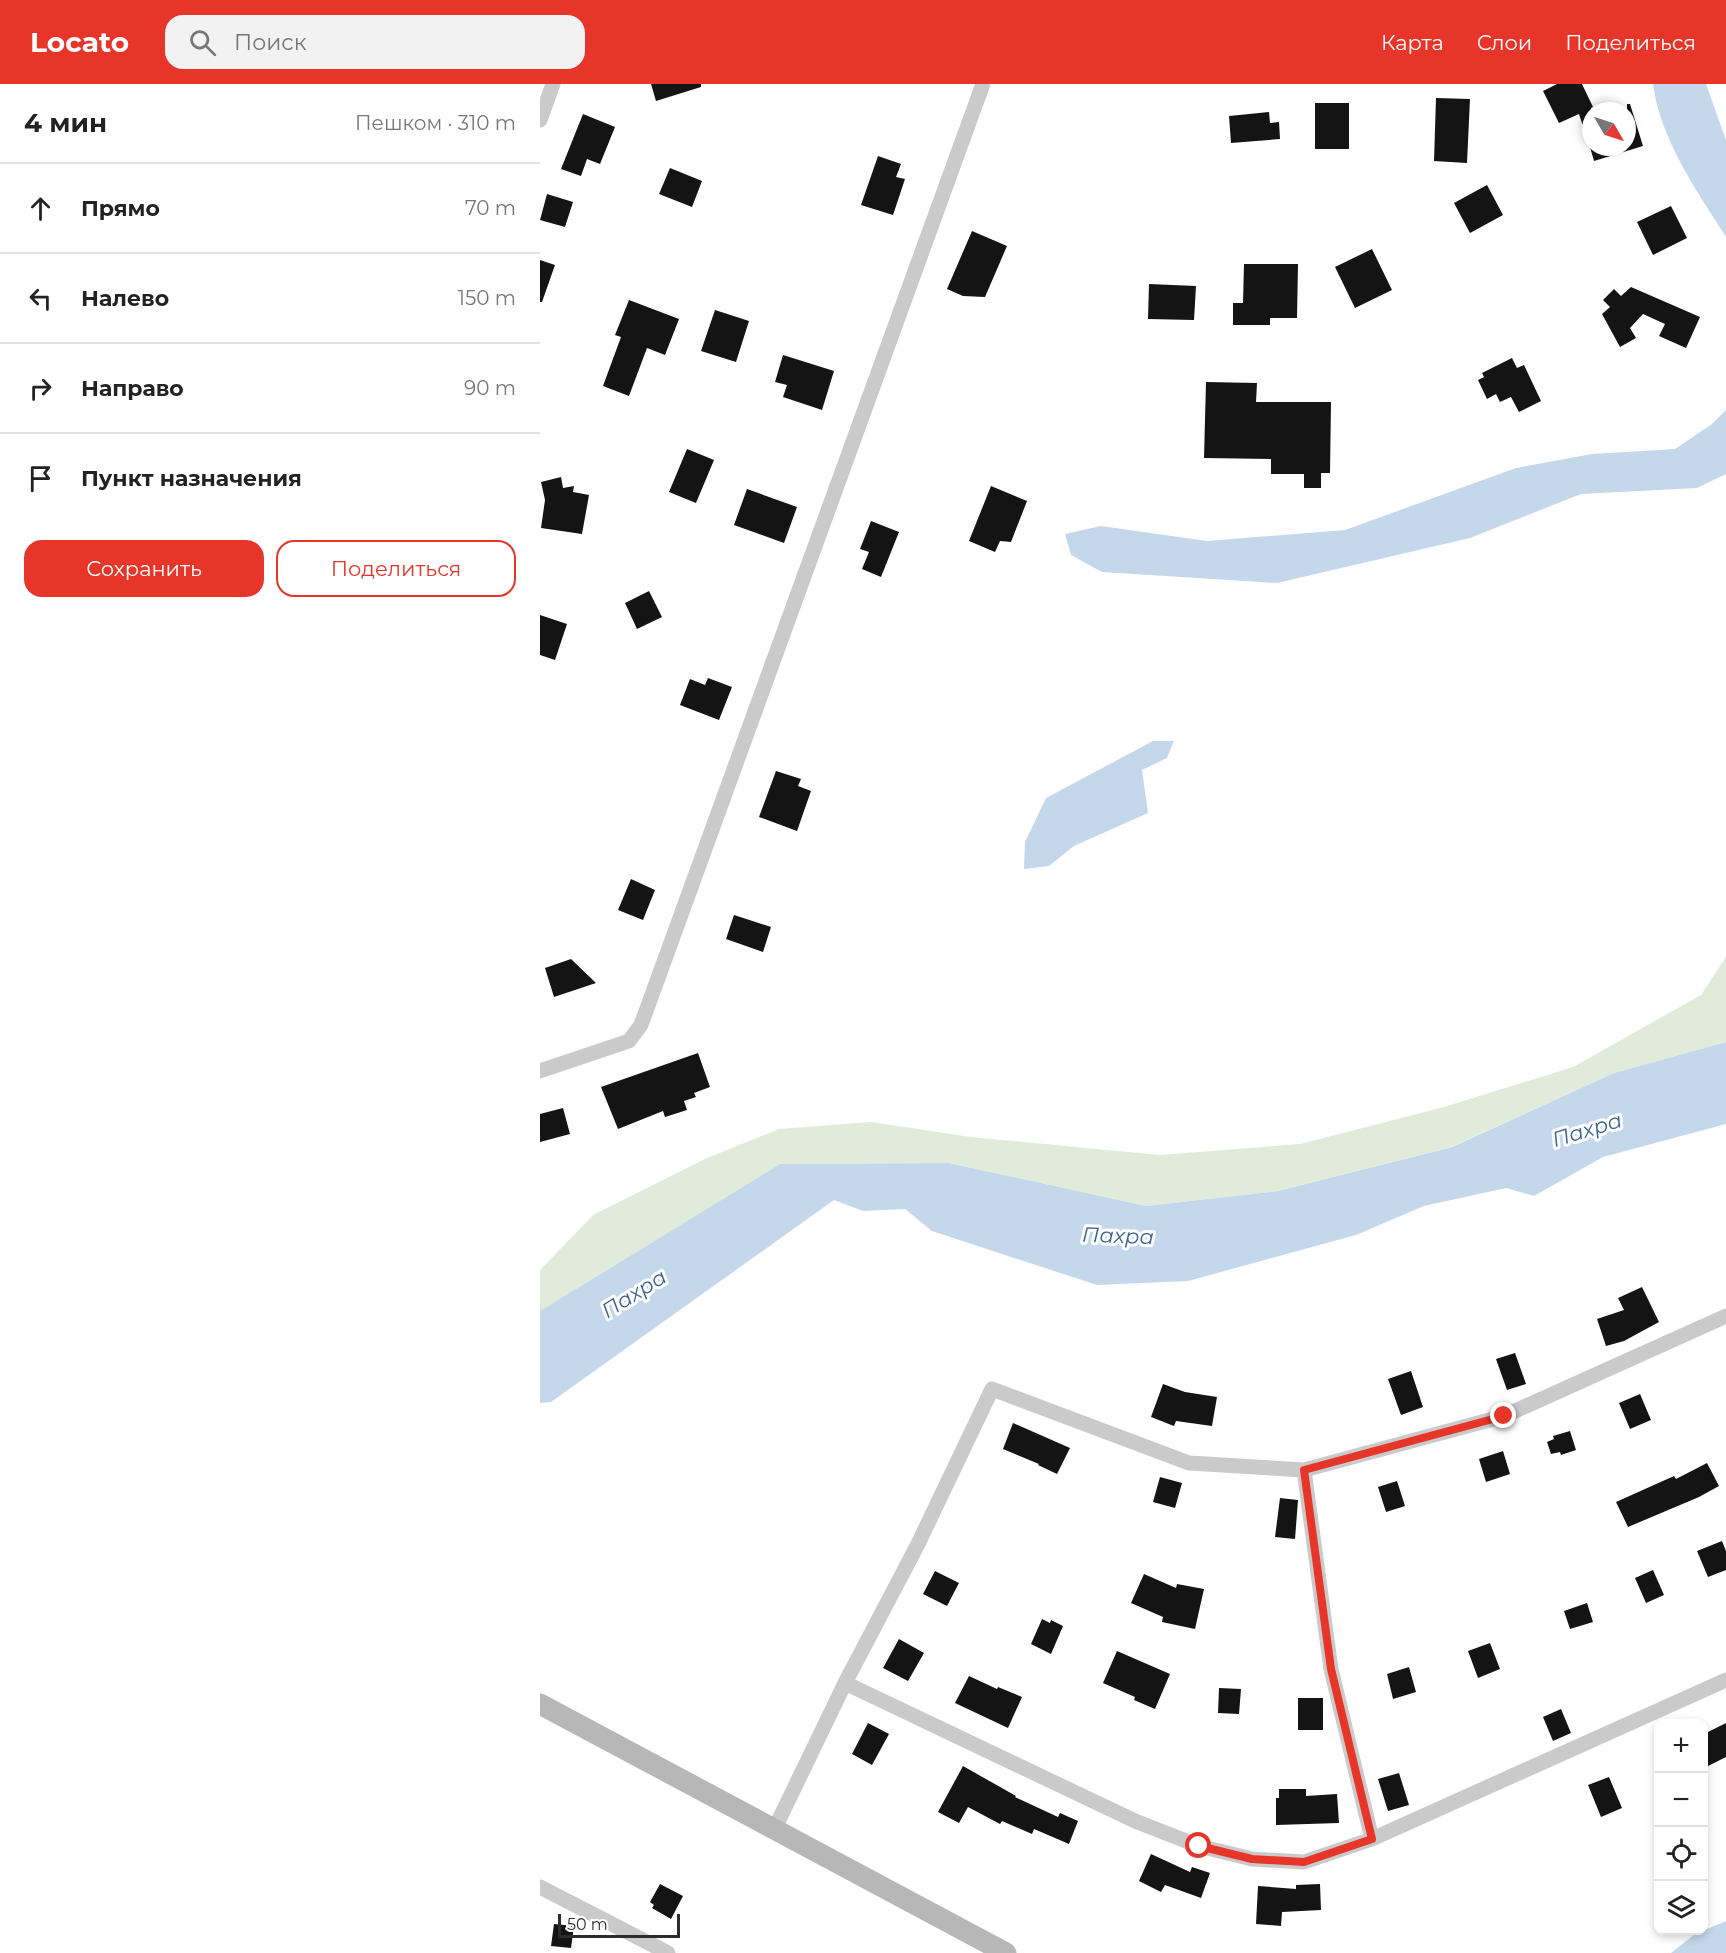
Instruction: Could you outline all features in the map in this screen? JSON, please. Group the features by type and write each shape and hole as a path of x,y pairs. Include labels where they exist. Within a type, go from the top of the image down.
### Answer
{"main road":[{"path":"540,1704 1005,1953"}],"street":[{"path":"540,120 553,84"},
{"path":"540,1071 629,1041 641,1025 983,84"},
{"path":"774,1830 845,1683 918,1544 992,1389 1189,1463 1304,1470 1504,1416 1726,1316"},
{"path":"1304,1470 1331,1669 1372,1839"},
{"path":"845,1683 1135,1821 1199,1846 1252,1859 1304,1862 1372,1839 1726,1680"},
{"path":"540,1887 668,1953"}],"green space":[{"path":"1726,957 1726,1042 1614,1073 1451,1147 1278,1191 1146,1206 949,1163 780,1164 540,1311 540,1270 593,1215 707,1158 779,1129 871,1122 971,1137 1160,1155 1300,1144 1444,1107 1573,1067 1701,995"}],"water":[{"path":"1653,84 1706,84 1726,140 1726,237 1681,164 1663,125"},
{"path":"1726,410 1726,474 1697,488 1581,494 1470,538 1277,583 1102,572 1071,555 1065,534 1101,526 1207,541 1345,530 1516,468 1592,454 1675,449 1712,424"},
{"path":"1153,741 1174,741 1167,758 1142,770 1148,813 1074,846 1049,866 1024,869 1025,842 1046,798"},
{"name":"Пахра","path":"1726,1042 1726,1124 1603,1157 1534,1196 1506,1188 1424,1206 1356,1235 1188,1281 1097,1285 932,1231 905,1209 863,1211 834,1200 551,1402 540,1403 540,1311 780,1164 949,1163 1146,1206 1278,1191 1452,1147 1614,1073"},
{"path":"1726,1921 1726,1953 1671,1953 1694,1935 1708,1935 1708,1929"}],"building":[{"path":"651,84 701,84 701,87 656,101"},
{"path":"1557,84 1582,84 1591,102 1582,102 1582,123 1579,114 1559,123 1543,91"},
{"path":"1436,98 1470,99 1467,163 1434,161"},
{"path":"1315,103 1349,103 1349,149 1315,149"},
{"path":"1269,112 1270,123 1279,122 1280,139 1231,143 1229,116"},
{"path":"583,114 615,127 600,164 587,159 581,176 561,169"},
{"path":"1636,123 1643,146 1636,148"},
{"path":"878,156 901,164 896,177 905,179 893,215 861,205"},
{"path":"1593,156 1610,156 1594,161"},
{"path":"670,168 702,181 692,207 659,194"},
{"path":"1487,185 1503,215 1470,233 1454,203"},
{"path":"547,194 573,202 565,227 540,220"},
{"path":"1671,206 1687,238 1653,255 1637,222"},
{"path":"972,231 1007,246 985,297 963,296 947,289"},
{"path":"1372,249 1392,290 1355,308 1335,267"},
{"path":"540,260 555,265 542,302 540,302"},
{"path":"1244,264 1298,264 1297,318 1270,318 1270,325 1233,325 1233,303 1243,303"},
{"path":"1149,284 1196,286 1194,320 1148,319"},
{"path":"1631,287 1700,317 1686,348 1659,336 1665,324 1643,314 1630,328 1636,338 1620,347 1602,314 1610,307 1603,300 1614,289 1621,296"},
{"path":"629,300 679,319 665,355 647,348 629,396 603,386 621,337 615,335"},
{"path":"715,310 749,321 736,362 701,351"},
{"path":"783,355 834,371 822,410 783,397 787,385 775,382"},
{"path":"1512,358 1517,368 1524,365 1541,401 1519,412 1511,397 1500,402 1496,394 1487,399 1478,380 1484,377 1482,373"},
{"path":"1206,382 1257,383 1256,402 1331,402 1330,473 1321,473 1321,488 1304,488 1304,474 1271,474 1271,459 1204,458"},
{"path":"687,449 714,460 696,503 669,492"},
{"path":"561,477 563,488 574,486 573,492 589,495 582,534 541,528 545,500 541,482"},
{"path":"991,486 1027,501 1011,542 1000,541 995,552 969,541"},
{"path":"747,489 797,507 784,543 734,525"},
{"path":"871,521 899,532 881,577 862,569 869,552 860,549"},
{"path":"649,591 662,617 637,629 625,603"},
{"path":"540,615 567,624 555,660 540,655"},
{"path":"708,678 732,687 719,720 680,705 690,679 705,685"},
{"path":"776,771 801,779 798,786 811,791 797,831 759,817"},
{"path":"631,879 655,890 643,920 618,910"},
{"path":"734,915 771,927 763,952 726,939"},
{"path":"571,959 596,983 554,997 545,968"},
{"path":"698,1053 710,1087 694,1093 696,1097 684,1101 687,1110 665,1117 663,1111 618,1129 601,1087"},
{"path":"563,1108 570,1134 540,1142 540,1114"},
{"path":"1642,1287 1659,1322 1624,1341 1606,1346 1597,1319 1624,1310 1618,1298"},
{"path":"1515,1353 1526,1384 1507,1390 1496,1359"},
{"path":"1411,1371 1423,1407 1401,1415 1388,1379"},
{"path":"1163,1384 1185,1392 1217,1397 1212,1426 1176,1421 1174,1426 1151,1417"},
{"path":"1640,1394 1651,1420 1630,1429 1619,1403"},
{"path":"1013,1423 1070,1448 1057,1474 1003,1449"},
{"path":"1570,1431 1576,1450 1561,1455 1560,1452 1551,1454 1547,1442 1554,1439 1553,1436"},
{"path":"1503,1451 1510,1474 1486,1482 1479,1459"},
{"path":"1707,1463 1719,1486 1699,1497 1628,1527 1616,1502 1674,1476 1676,1479"},
{"path":"1160,1477 1182,1483 1175,1508 1153,1502"},
{"path":"1397,1481 1405,1506 1386,1512 1378,1487"},
{"path":"1280,1498 1298,1500 1295,1539 1275,1537"},
{"path":"1722,1541 1726,1551 1726,1570 1708,1577 1697,1551"},
{"path":"1653,1570 1664,1595 1646,1603 1635,1578"},
{"path":"935,1571 959,1583 947,1606 923,1594"},
{"path":"1144,1574 1176,1588 1177,1584 1204,1589 1195,1629 1162,1622 1163,1617 1131,1603"},
{"path":"1587,1603 1593,1622 1570,1629 1564,1611"},
{"path":"1042,1619 1050,1623 1051,1620 1063,1626 1051,1654 1031,1644"},
{"path":"899,1639 924,1653 908,1681 883,1668"},
{"path":"1490,1643 1500,1669 1478,1678 1468,1651"},
{"path":"1117,1651 1170,1674 1155,1709 1103,1683"},
{"path":"1409,1667 1416,1692 1393,1699 1387,1674"},
{"path":"969,1676 1022,1697 1008,1728 955,1703"},
{"path":"1219,1688 1241,1689 1239,1714 1218,1713"},
{"path":"1298,1698 1323,1698 1323,1730 1298,1730"},
{"path":"1561,1709 1571,1733 1553,1741 1543,1717"},
{"path":"868,1723 889,1734 872,1765 852,1754"},
{"path":"1726,1723 1726,1757 1708,1766 1708,1732"},
{"path":"963,1766 1015,1797 1058,1817 1060,1813 1078,1821 1069,1844 1034,1829 1032,1834 1002,1821 1000,1824 968,1807 959,1823 938,1812"},
{"path":"1399,1773 1409,1805 1388,1811 1378,1779"},
{"path":"1609,1777 1622,1808 1601,1817 1588,1785"},
{"path":"1279,1789 1306,1789 1306,1796 1337,1794 1339,1823 1276,1825 1276,1798 1279,1798"},
{"path":"1151,1854 1190,1872 1192,1867 1210,1873 1201,1898 1165,1885 1161,1892 1139,1881"},
{"path":"660,1884 683,1896 671,1919 652,1908 654,1905 650,1902"},
{"path":"1320,1884 1321,1910 1282,1912 1281,1926 1256,1924 1258,1886 1296,1889 1296,1885"},
{"path":"554,1924 574,1926 571,1948 551,1946"}],"route":[{"path":"1199,1846 1252,1859 1304,1862 1372,1839 1331,1669 1304,1470 1504,1416"}]}
